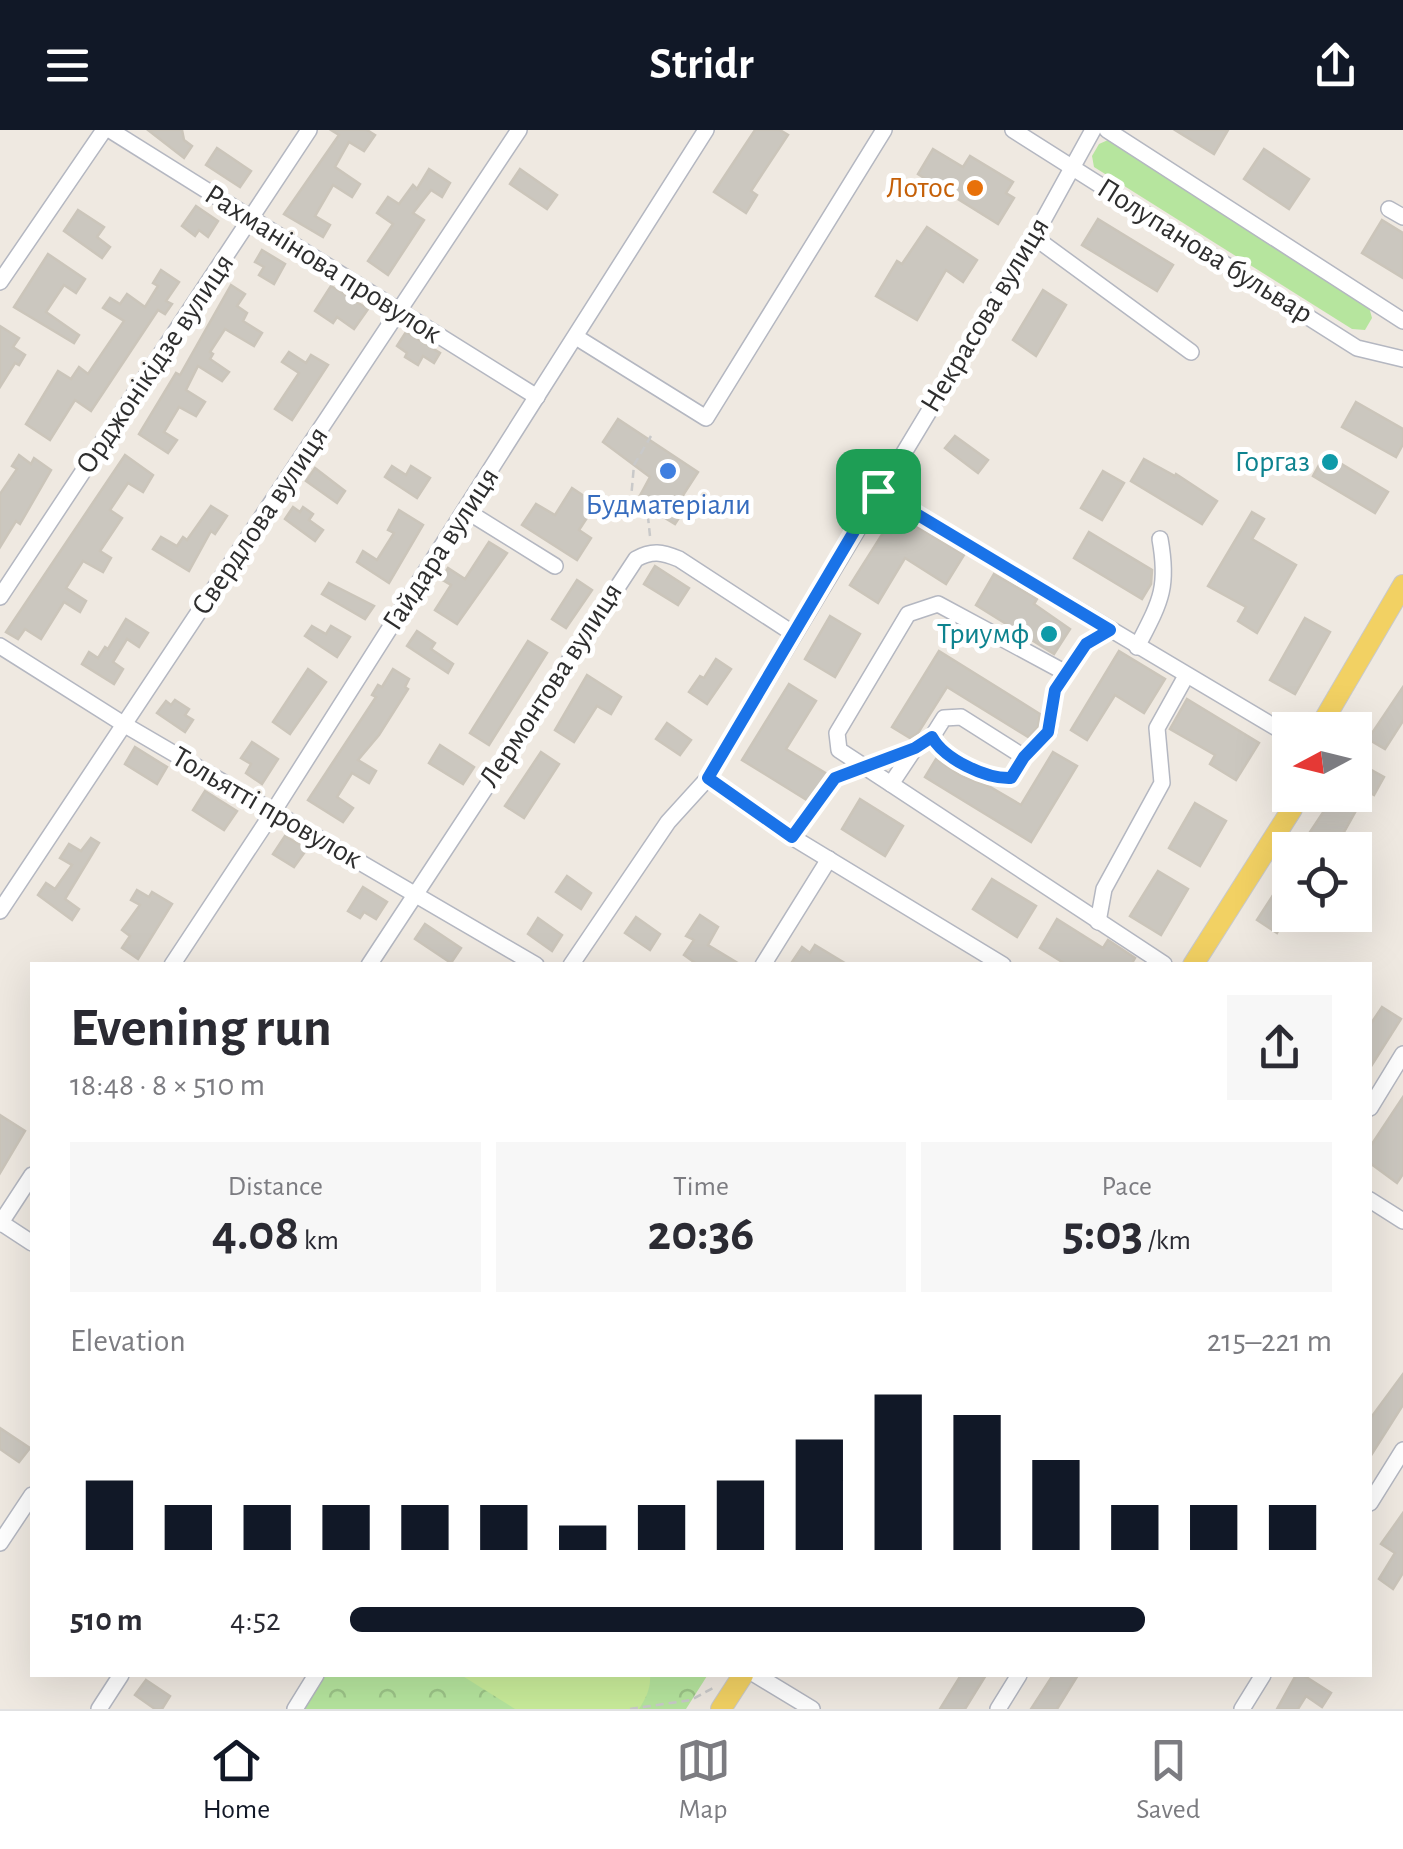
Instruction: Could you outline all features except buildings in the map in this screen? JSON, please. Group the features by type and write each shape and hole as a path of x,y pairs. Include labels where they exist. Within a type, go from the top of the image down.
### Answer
{"main road":[{"path":"1328,712 1403,584"},
{"path":"1195,962 1290,812"},
{"path":"721,1709 742,1677"}],"street":[{"name":"Рахманінова провулок","path":"107,130 537,397"},
{"path":"0,282 107,130"},
{"name":"Орджонікідзе вулиця","path":"0,597 309,130"},
{"name":"Свердлова вулиця","path":"0,912 519,130"},
{"name":"Гайдара вулиця","path":"174,962 706,130"},
{"path":"576,336 706,418 884,130"},
{"name":"Полупанова бульвар","path":"1014,130 1358,348 1403,359"},
{"name":"Некрасова вулиця","path":"574,962 668,822 708,778 1034,237 1093,130"},
{"name":"Полупанова бульвар","path":"1107,130 1403,321"},
{"path":"1034,237 1191,352"},
{"path":"607,356 618,340"},
{"path":"878,491 1272,726"},
{"path":"466,510 554,566"},
{"path":"1138,647 1167,575 1160,538"},
{"name":"Лермонтова вулиця","path":"371,962 624,575 642,556 648,552 665,553 679,559 794,634"},
{"path":"1066,673 938,604 908,614 838,732 839,750 1158,962"},
{"path":"932,737 938,749 996,778 1011,778 1024,757 1048,732 1055,690 1066,673 1086,644 1110,630"},
{"name":"Тольятті провулок","path":"0,646 124,725 531,962"},
{"path":"1098,922 1104,889 1162,783 1157,728 1186,676"},
{"path":"891,784 915,748 932,737 944,718 962,717 1024,757"},
{"path":"708,778 792,837 998,962"},
{"path":"765,962 829,859"},
{"path":"971,962 978,950"},
{"path":"1372,1105 1403,1054"},
{"path":"30,1178 0,1223 30,1242"},
{"path":"1372,1201 1403,1221"},
{"path":"1372,1500 1403,1450"},
{"path":"0,1543 30,1498"},
{"path":"99,1709 120,1677"},
{"path":"295,1709 315,1677"},
{"path":"759,1677 812,1709"},
{"path":"998,1709 1018,1677"},
{"path":"1242,1709 1262,1677"}],"path":[{"path":"642,556 649,540 650,522 631,499 631,478 651,436"},
{"path":"792,837 835,778 865,767"},
{"path":"630,1709 691,1700 721,1684"}],"green space":[{"path":"1108,140 1369,307 1372,318 1365,330 1352,329 1094,167 1092,156 1099,144"},
{"path":"321,1677 706,1677 686,1709 301,1709"},
{"path":"464,1677 650,1677 639,1709 515,1709"}],"place":[{"name":"Лотос","path":"975,188"},
{"name":"Горгаз","path":"1330,462"},
{"name":"Будматеріали","path":"668,471"},
{"name":"Триумф","path":"1049,634"}],"route":[{"path":"878,491 1110,630 1086,644 1055,690 1048,732 1024,757 1011,778 996,778 938,749 932,737 915,748 835,778 792,837 708,778 878,491"}]}
